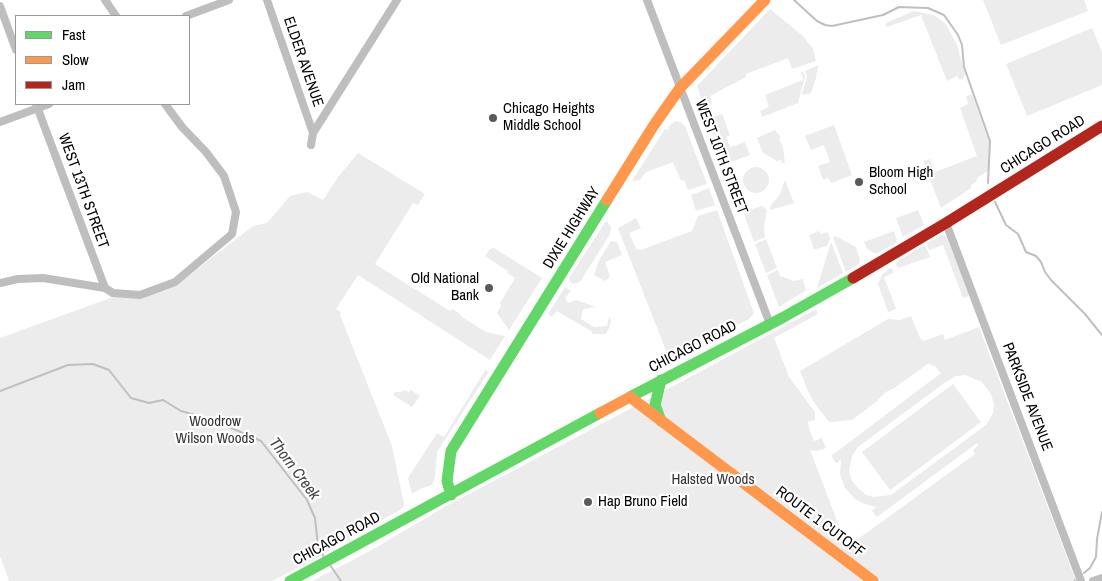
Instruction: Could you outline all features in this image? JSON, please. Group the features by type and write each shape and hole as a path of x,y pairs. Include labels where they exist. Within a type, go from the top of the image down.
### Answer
{"main road":[{"name":"DIXIE HIGHWAY","path":"451,494 447,481 451,452 654,124 680,88 765,0"},
{"name":"CHICAGO ROAD","path":"290,581 660,380 845,283 1102,126"},
{"path":"660,380 655,405 661,421"},
{"name":"ROUTE 1 CUTOFF","path":"630,397 873,581"}],"street":[{"path":"105,0 115,15"},
{"path":"189,15 228,0"},
{"name":"ELDER AVENUE","path":"267,0 313,133"},
{"path":"312,145 313,133 397,0"},
{"name":"WEST 10TH STREET","path":"647,0 770,324"},
{"path":"1,10 15,47"},
{"path":"0,283 18,279 43,278 104,288 113,293 140,295 175,282 232,234 236,212 224,176 166,105"},
{"path":"0,122 37,106"},
{"name":"WEST 13TH STREET","path":"37,106 104,288"},
{"name":"PARKSIDE AVENUE","path":"946,223 1082,581"},
{"path":"1093,581 1102,578"}],"green space":[{"path":"983,0 1084,0 1088,11 1001,45"},
{"path":"770,9 803,36 813,49 816,61 792,69 788,58 746,74 746,77 710,96 712,104 704,107 697,86"},
{"path":"914,11 934,15 945,23 957,45 965,74 963,79 960,80 957,76 947,81 921,15 887,27 885,24"},
{"path":"1092,28 1102,52 1102,85 1027,116 1006,64"},
{"path":"818,65 811,93 804,95 802,93 807,77 805,71"},
{"path":"803,71 805,77 798,103 762,117 760,111 769,107 765,95 803,80 801,72"},
{"path":"972,94 989,141 988,171 978,177 976,182 971,185 971,188 941,208 923,161 930,159 935,172 977,156 960,108 968,104 966,96"},
{"path":"722,114 730,135 726,137 730,147 745,142 750,155 728,163 724,162 708,119"},
{"path":"675,121 681,122 685,126 707,184 688,190 684,180 681,181 673,162 646,172 640,180 632,181 665,129 668,130"},
{"path":"834,125 852,175 831,183 828,178 823,180 818,166 830,162 824,145 811,150 805,136"},
{"path":"775,130 780,136 785,163 763,153 757,138"},
{"name":"Woodrow Wilson Woods","path":"358,153 425,194 418,205 413,203 375,264 450,311 452,309 459,313 462,317 486,332 505,336 490,360 358,275 336,309 341,312 340,315 392,446 404,504 403,508 317,558 272,581 9,581 0,556 0,338 113,297 138,298 184,279 253,226 267,223 290,196 307,192 323,200 338,177"},
{"path":"756,167 765,171 769,180 765,189 756,193 747,189 743,180 747,171"},
{"path":"785,180 794,203 770,210 771,205 780,194"},
{"path":"709,188 715,205 696,211 691,195"},
{"path":"762,206 767,210 764,227 765,237 754,242 744,214 749,210"},
{"path":"717,210 754,313 749,319 670,361 618,228 636,218 641,228 629,233 636,249 641,250 692,231 698,216"},
{"path":"918,210 924,225 903,237 896,218"},
{"path":"607,221 611,227 610,234 580,282 573,284 569,278"},
{"path":"819,231 821,234 828,232 830,238 827,246 814,249 809,235"},
{"path":"894,231 896,243 876,254 867,249 864,242"},
{"path":"941,235 945,235 947,238 969,296 963,298 943,245 929,250 927,243"},
{"path":"835,236 856,247 860,260 859,264 846,272 833,237"},
{"path":"766,239 777,268 766,273 755,244"},
{"path":"611,241 617,242 622,255 605,262 610,277 605,281 594,275 599,260"},
{"path":"831,242 843,273 817,288"},
{"path":"924,245 930,257 898,268 896,264 898,261"},
{"path":"494,248 542,278 509,330 497,313 501,306 500,303 515,278 507,273 508,271 485,256 490,249"},
{"path":"890,268 893,269 893,273 884,277 896,309 888,312 878,284 882,275"},
{"path":"778,270 780,276 794,281 803,279 806,290 779,307 767,275"},
{"path":"565,287 571,291 565,298 568,303 576,300 596,307 584,309 581,319 594,327 607,326 609,317 611,319 606,334 593,334 557,311 552,317 548,314"},
{"name":"Halsted Woods","path":"816,309 818,313 816,315 774,338 789,377 815,412 815,420 808,422 809,428 814,441 822,438 826,448 816,451 810,450 847,547 975,454 973,450 978,445 977,443 877,517 872,511 876,507 855,499 845,488 840,474 841,460 836,463 831,456 941,373 935,366 929,363 886,392 852,420 831,422 828,421 813,401 800,371 888,319 900,320 911,316 920,338 924,341 943,334 945,340 979,327 1076,581 312,581 370,551 448,505","holes":["965,375 982,382 991,394 994,404 993,413 986,425 891,495 874,497 866,495 852,481 849,471 852,456 858,447 956,376"]},
{"path":"486,369 488,373 437,452 435,477 432,485 412,494 408,478 437,433 444,437"},
{"path":"953,384 981,422 890,490 862,452"},
{"path":"405,390 409,392 411,390 420,396 412,407 393,395 395,392"}],"waterway":[{"path":"794,0 817,21 832,26 883,15 899,7 928,8 944,15 958,35 962,45 964,67 990,141 988,183"},
{"path":"995,202 1006,225 1018,234 1026,252 1036,256 1051,280 1085,314 1102,335"},
{"name":"Thorn Creek","path":"0,391 68,365 93,364 109,370 131,398 149,403 163,400 181,411 213,420 261,441 307,500 315,518 318,546 324,557"},
{"path":"1084,573 1090,568 1096,557 1102,512"},
{"name":"Thorn Creek","path":"330,565 341,581"}],"traffic: fast":[{"path":"451,495 447,481 451,451 607,200"},
{"path":"630,397 782,318 853,278"},
{"path":"661,380 655,405 661,421"},
{"path":"290,581 600,413"}],"traffic: slow":[{"path":"607,200 654,125 680,88 765,0"},
{"path":"600,413 630,397 873,581"}],"traffic: jam":[{"path":"853,278 946,223 1102,126"}],"place":[{"name":"Chicago Heights Middle School","path":"493,118"},
{"name":"Bloom High School","path":"859,182"},
{"name":"Old National Bank","path":"489,288"},
{"name":"Hap Bruno Field","path":"588,502"}]}
